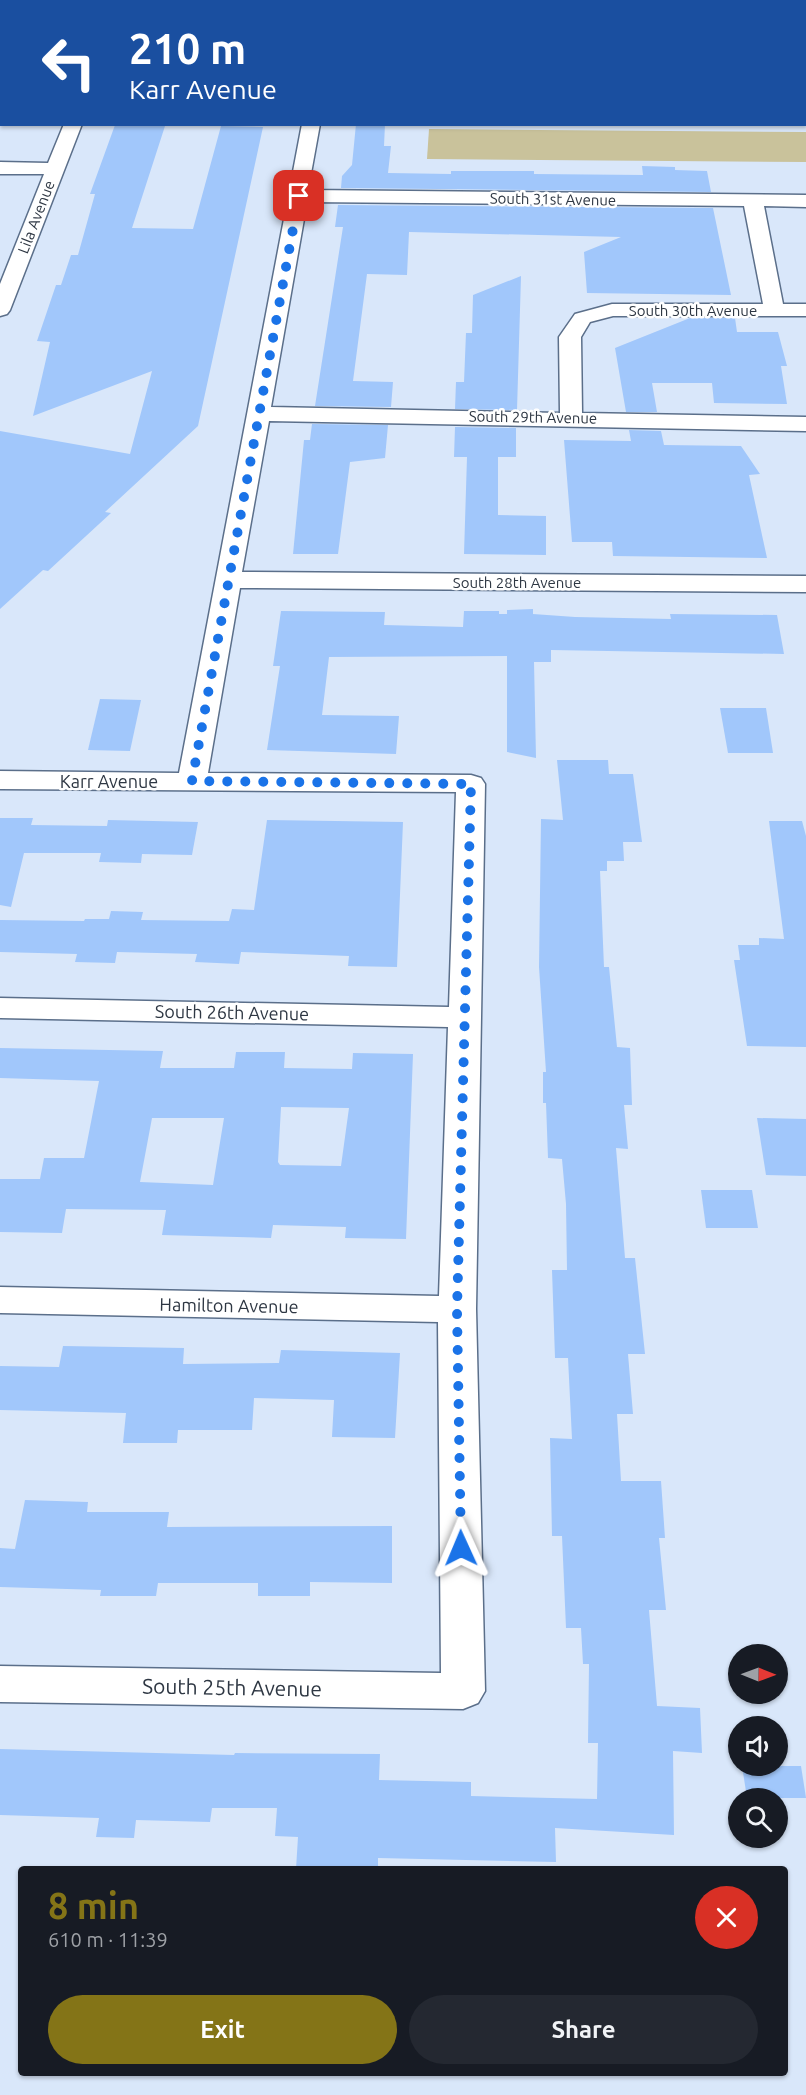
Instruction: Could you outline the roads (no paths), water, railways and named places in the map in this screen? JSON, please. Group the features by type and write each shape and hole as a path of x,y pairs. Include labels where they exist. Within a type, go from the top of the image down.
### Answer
{"street":[{"name":"Lila Avenue","path":"0,310 72,126"},
{"path":"192,781 311,126"},
{"path":"0,168 55,169"},
{"name":"South 31st Avenue","path":"299,196 806,201"},
{"path":"753,201 774,309"},
{"name":"South 30th Avenue","path":"571,418 570,337 582,318 612,310 806,310"},
{"name":"South 29th Avenue","path":"260,414 804,424"},
{"path":"804,424 806,449"},
{"name":"South 28th Avenue","path":"228,579 806,584"},
{"name":"Karr Avenue","path":"0,780 471,784 464,1017"},
{"name":"South 26th Avenue","path":"0,1008 464,1017"},
{"path":"457,1310 464,1017"},
{"name":"Hamilton Avenue","path":"0,1300 457,1310"},
{"name":"South 25th Avenue","path":"0,1684 463,1691 457,1310"}]}
